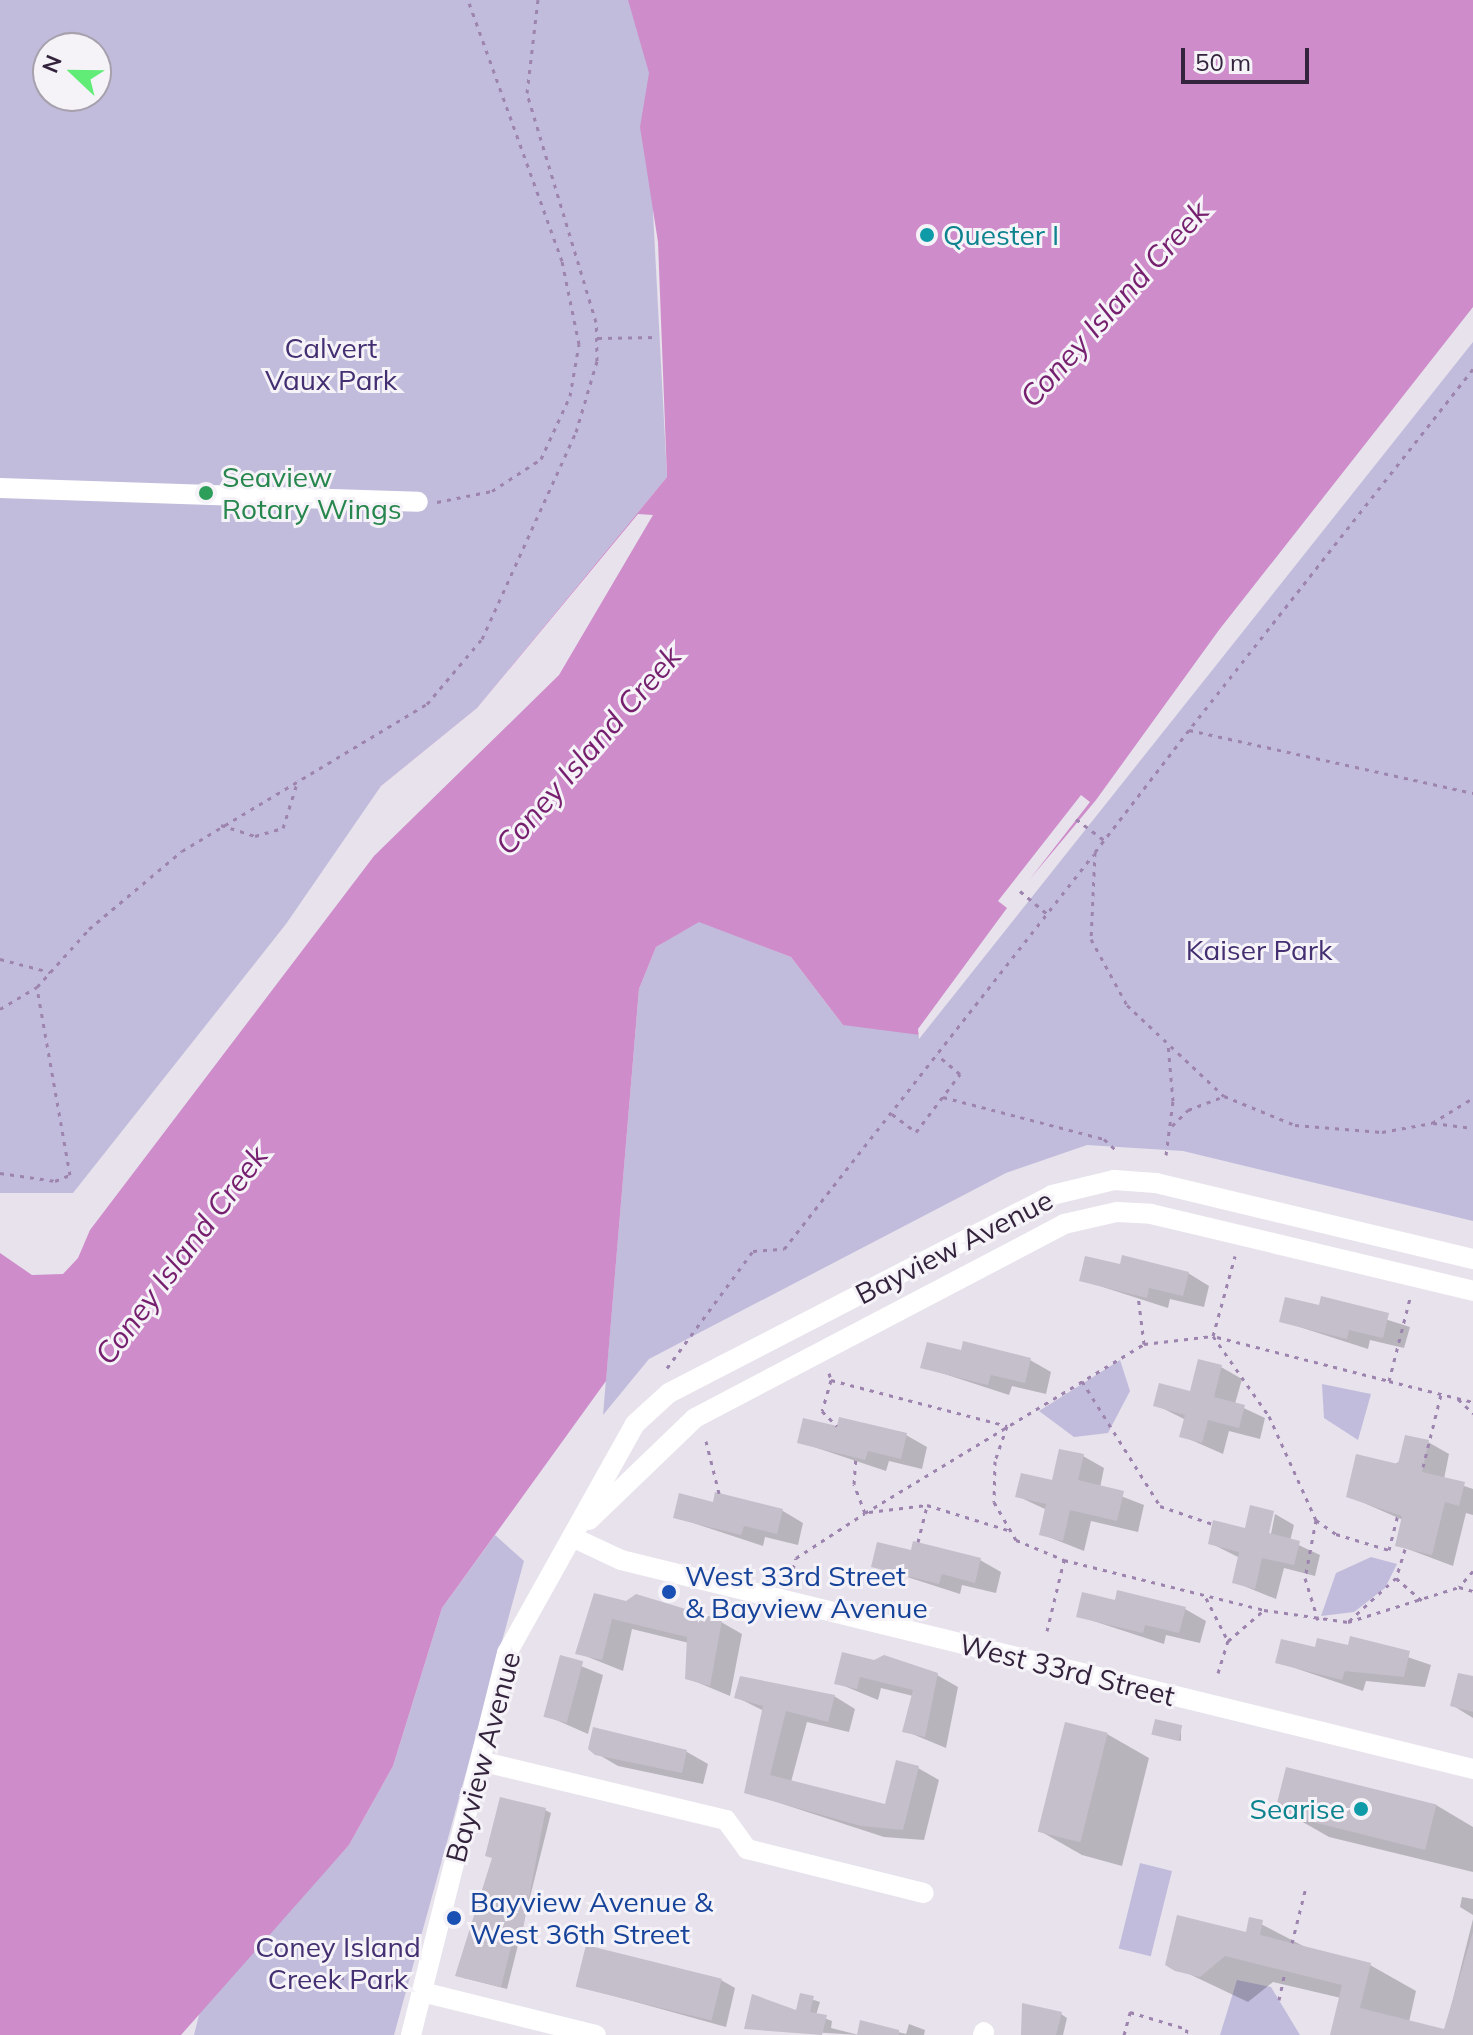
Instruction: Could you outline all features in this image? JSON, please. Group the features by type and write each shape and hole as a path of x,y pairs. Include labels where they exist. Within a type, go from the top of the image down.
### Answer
{"street":[{"path":"0,488 418,502"},
{"name":"Bayview Avenue","path":"411,2035 415,1990 507,1653 635,1424 669,1393 1052,1195 1114,1180 1156,1183 1473,1259"},
{"name":"Bayview Avenue","path":"572,1537 695,1418 1064,1224 1117,1212 1151,1214 1473,1291"},
{"name":"West 33rd Street","path":"572,1537 621,1560 1473,1769"},
{"path":"480,1761 726,1820 747,1849 924,1893"},
{"path":"415,1990 596,2035"}],"path":[{"path":"418,502 492,491 541,459 577,373 569,284 468,0"},
{"path":"0,1009 37,987 89,929 221,825 427,704 470,657 581,419 598,338 527,93 538,0"},
{"path":"598,338 658,337"},
{"path":"667,1368 753,1251 784,1249 1473,369"},
{"path":"1189,730 1473,793"},
{"path":"221,825 255,836 283,828 298,780"},
{"path":"1076,819 1104,840"},
{"path":"1095,852 1089,901 1099,959 1127,1005 1224,1096 1295,1125 1338,1131 1432,1123 1473,1128"},
{"path":"1020,891 1047,914"},
{"path":"0,959 51,972"},
{"path":"0,1173 55,1181 70,1175 37,987"},
{"path":"1166,1155 1172,1126 1168,1042"},
{"path":"892,1114 916,1132 943,1097 960,1074 937,1055"},
{"path":"1172,1126 1188,1110 1224,1096"},
{"path":"943,1097 1104,1139 1117,1151"},
{"path":"1432,1123 1473,1098"},
{"path":"1213,1336 1235,1256"},
{"path":"1138,1295 1144,1344"},
{"path":"1389,1381 1410,1298"},
{"path":"1213,1336 1269,1416 1316,1520 1336,1534 1389,1550 1398,1515"},
{"path":"793,1569 796,1558 865,1513 1144,1344 1213,1336 1473,1402"},
{"path":"829,1373 831,1380 822,1411 837,1426"},
{"path":"831,1380 1007,1426"},
{"path":"1082,1381 1160,1506 1213,1524"},
{"path":"1423,1467 1441,1394"},
{"path":"1456,1398 1473,1413"},
{"path":"1007,1426 993,1492 1008,1530"},
{"path":"706,1441 719,1493"},
{"path":"856,1458 854,1484 865,1513"},
{"path":"865,1513 927,1505 1008,1530 1031,1551 1204,1596 1318,1620 1348,1622 1424,1602 1459,1587 1473,1571"},
{"path":"918,1542 927,1505"},
{"path":"1316,1520 1305,1578 1318,1620"},
{"path":"1348,1622 1396,1578 1405,1549"},
{"path":"1047,1631 1064,1560"},
{"path":"1396,1578 1424,1602"},
{"path":"1459,1587 1473,1591"},
{"path":"1204,1596 1228,1641"},
{"path":"1218,1673 1228,1641 1264,1610"},
{"path":"1292,1943 1305,1891"},
{"path":"1279,2000 1285,1971"},
{"path":"330,1976 415,1990"},
{"path":"1124,2035 1130,2012 1187,2029 1186,2035"}],"green space":[{"name":"Calvert Vaux Park","path":"0,0 664,0 653,212 667,477 477,708 381,786 289,927 75,1197 31,1202 0,1197"},
{"name":"Kaiser Park","path":"1473,336 1473,1221 1183,1151 1087,1145 1006,1173 649,1359 603,1415 639,989 656,947 699,921 791,957 843,1025"},
{"path":"1120,1360 1130,1391 1108,1433 1074,1437 1039,1411"},
{"path":"1322,1384 1371,1394 1358,1440 1324,1418"},
{"name":"Coney Island Creek Park","path":"495,1535 524,1561 394,2035 194,2035 201,2007 349,1845 393,1766 442,1608"},
{"path":"1371,1557 1397,1564 1385,1588 1354,1612 1321,1616 1336,1573"},
{"path":"1140,1863 1172,1871 1151,1956 1119,1948"},
{"path":"1237,1980 1271,1987 1300,2035 1220,2035"}],"water":[{"name":"Coney Island Creek","path":"628,0 1473,0 1473,336 920,1035 843,1025 791,957 699,922 656,947 639,989 606,1381 442,1608 393,1766 349,1845 181,2035 0,2035 0,1197 75,1196 289,927 381,786 477,708 667,477 658,242 640,127 649,73"}],"pier":[{"path":"1473,307 1473,342 919,1039 918,1029 1007,908 998,901 1081,795 1090,802 1030,879 1096,800 1219,630"},
{"path":"638,514 653,515 559,675 374,856 90,1230 78,1258 63,1274 32,1275 0,1253 0,1193 73,1193 286,924 381,786 477,708"}],"building":[{"path":"1122,1255 1189,1272 1183,1296 1149,1288 1147,1298 1079,1281 1085,1256 1120,1264"},
{"path":"1321,1296 1389,1313 1383,1338 1349,1330 1347,1339 1279,1322 1285,1297 1319,1305"},
{"path":"963,1341 1031,1358 1025,1383 991,1375 988,1385 920,1368 927,1342 961,1350"},
{"path":"1198,1359 1222,1365 1214,1397 1245,1405 1239,1428 1208,1420 1202,1443 1179,1437 1185,1415 1153,1406 1159,1383 1190,1391"},
{"path":"839,1417 907,1433 901,1459 868,1451 865,1460 797,1443 803,1418 837,1426"},
{"path":"1405,1435 1429,1440 1422,1472 1465,1482 1459,1506 1445,1502 1432,1555 1395,1546 1402,1516 1346,1497 1356,1454 1398,1464"},
{"path":"1059,1449 1084,1454 1078,1480 1124,1491 1117,1521 1070,1510 1063,1541 1039,1535 1046,1504 1015,1497 1021,1473 1052,1480"},
{"path":"715,1492 783,1509 777,1534 744,1526 741,1535 673,1518 679,1493 713,1502"},
{"path":"1250,1505 1274,1511 1269,1533 1300,1541 1294,1565 1262,1558 1255,1589 1232,1583 1239,1552 1208,1544 1213,1520 1245,1528"},
{"path":"913,1541 981,1558 975,1583 942,1574 939,1584 871,1567 877,1542 911,1550"},
{"path":"1117,1590 1186,1607 1179,1633 1145,1625 1143,1633 1076,1617 1082,1592 1115,1600"},
{"path":"594,1593 626,1601 636,1594 722,1620 710,1686 685,1679 687,1637 612,1619 602,1660 575,1654"},
{"path":"1350,1636 1410,1651 1404,1677 1345,1671 1342,1680 1275,1663 1281,1639 1315,1647 1317,1638 1348,1645"},
{"path":"842,1652 874,1660 884,1655 938,1673 925,1737 902,1732 913,1690 860,1677 857,1689 834,1684"},
{"path":"560,1655 583,1661 567,1723 543,1717"},
{"path":"1458,1673 1473,1676 1473,1712 1450,1706"},
{"path":"740,1676 835,1695 828,1722 786,1711 770,1775 885,1804 896,1760 919,1766 903,1830 861,1826 744,1793 763,1706 734,1698"},
{"path":"1155,1719 1182,1725 1179,1741 1151,1735"},
{"path":"1065,1722 1108,1733 1080,1842 1038,1832"},
{"path":"593,1727 687,1750 682,1773 595,1755 588,1749"},
{"name":"Searise","path":"1286,1767 1436,1804 1425,1850 1275,1813"},
{"path":"500,1797 546,1808 523,1929 516,1927 501,1987 455,1976 492,1858 485,1856"},
{"path":"1177,1915 1246,1932 1249,1917 1263,1920 1260,1935 1371,1963 1360,2008 1444,2029 1473,1932 1473,2035 1330,2035 1342,1985 1225,1956 1200,1977 1175,1971 1165,1965"},
{"path":"586,1945 722,1979 711,2021 576,1987"},
{"path":"800,1993 814,1996 810,2012 827,2015 822,2035 744,2029 752,1994 796,2010"},
{"path":"1022,2003 1062,2012 1056,2035 1021,2035"},
{"path":"860,2020 899,2030 899,2035 857,2035"}],"place":[{"name":"Quester I","path":"927,235"},
{"name":"Seaview Rotary Wings","path":"206,493"},
{"name":"West 33rd Street & Bayview Avenue","path":"669,1592"},
{"name":"Searise","path":"1361,1809"},
{"name":"Bayview Avenue & West 36th Street","path":"454,1918"}]}
